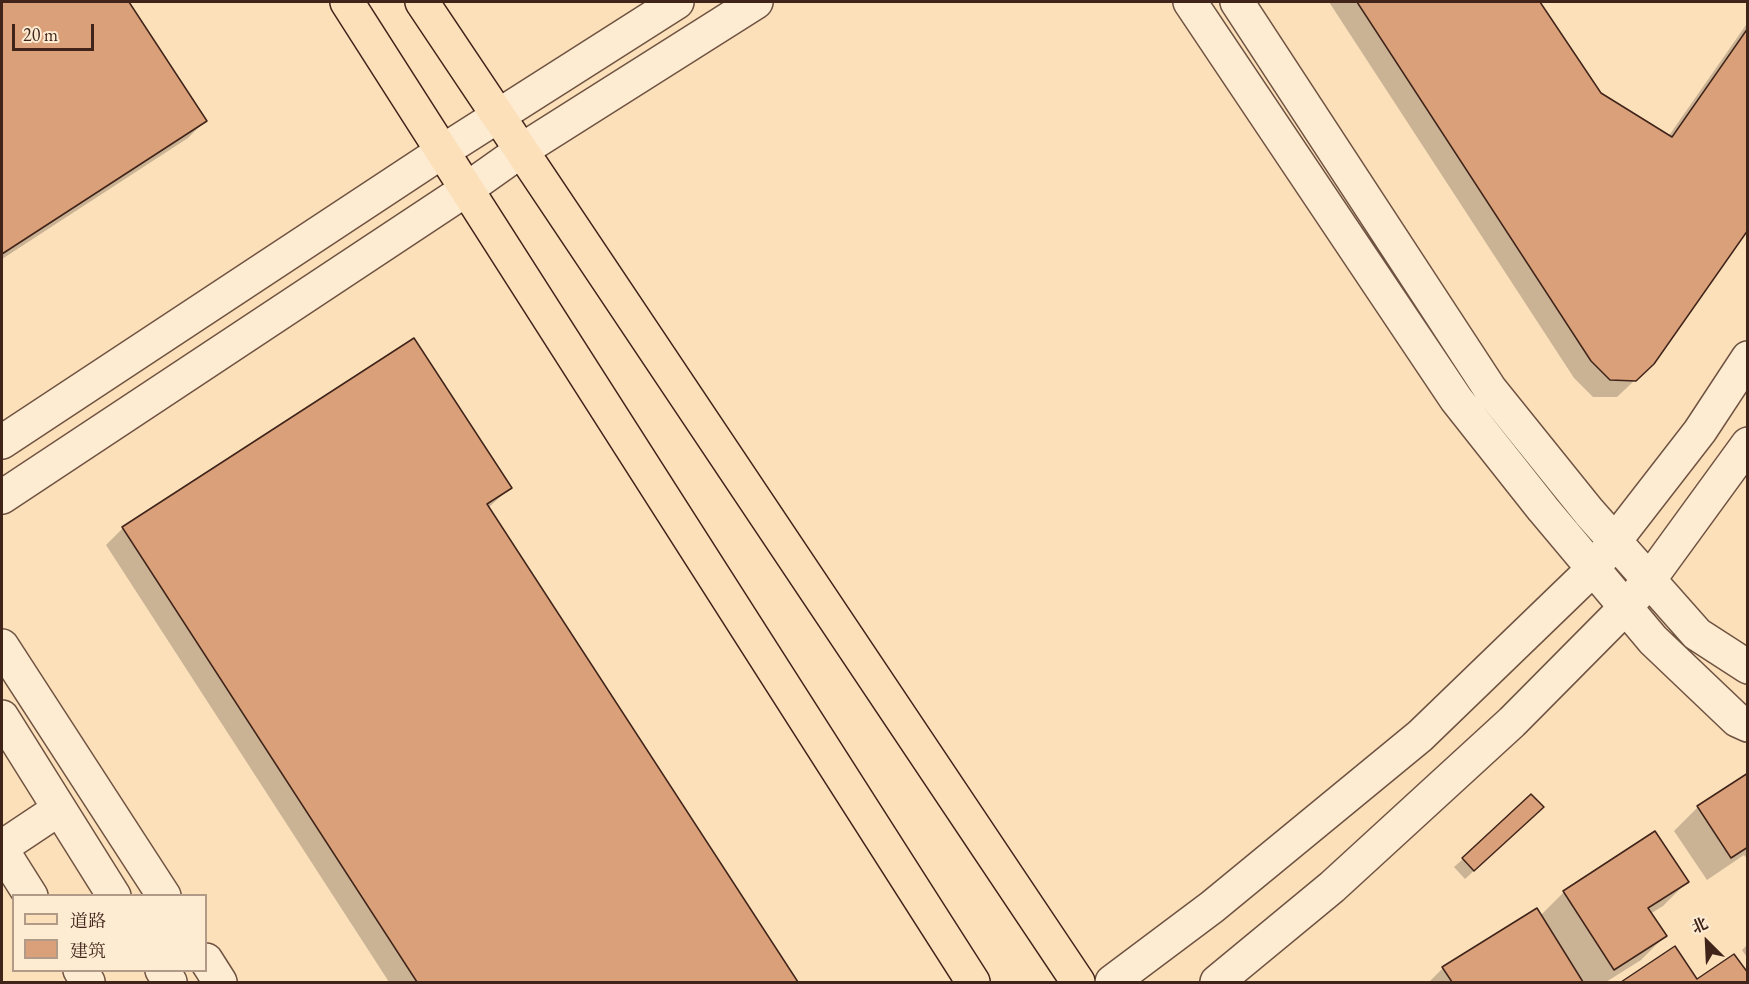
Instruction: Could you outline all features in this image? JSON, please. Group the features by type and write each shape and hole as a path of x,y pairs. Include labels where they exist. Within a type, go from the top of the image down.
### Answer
{"main road":[{"path":"348,2 973,982"},
{"path":"422,2 1078,982"}],"street":[{"path":"2,442 442,151 677,2"},
{"path":"2,497 467,189 522,150 756,2"},
{"path":"1190,2 1456,399 1653,640 1737,720 1748,726"},
{"path":"1237,2 1490,389 1615,541 1697,633 1748,668"},
{"path":"1112,982 1212,907 1420,736 1593,569 1700,431 1748,358"},
{"path":"1217,982 1332,886 1435,793 1512,722 1626,607 1649,580 1748,444"},
{"path":"2,646 163,894"},
{"path":"2,717 113,894"},
{"path":"31,894 2,848 60,809"},
{"path":"207,962 220,982"}],"building":[{"path":"2,2 129,2 207,121 2,254"},
{"path":"1357,2 1540,2 1601,93 1672,137 1748,28 1748,230 1654,364 1636,381 1610,380 1591,361"},
{"path":"414,338 512,488 487,504 798,982 417,982 122,527"},
{"path":"1748,773 1748,847 1731,858 1697,806"},
{"path":"1531,794 1544,807 1474,871 1462,858"},
{"path":"1655,831 1689,882 1648,908 1667,936 1614,970 1563,891"},
{"path":"1537,908 1583,982 1452,982 1442,967"},
{"path":"1675,946 1697,979 1734,954 1748,973 1748,982 1621,982"}]}
